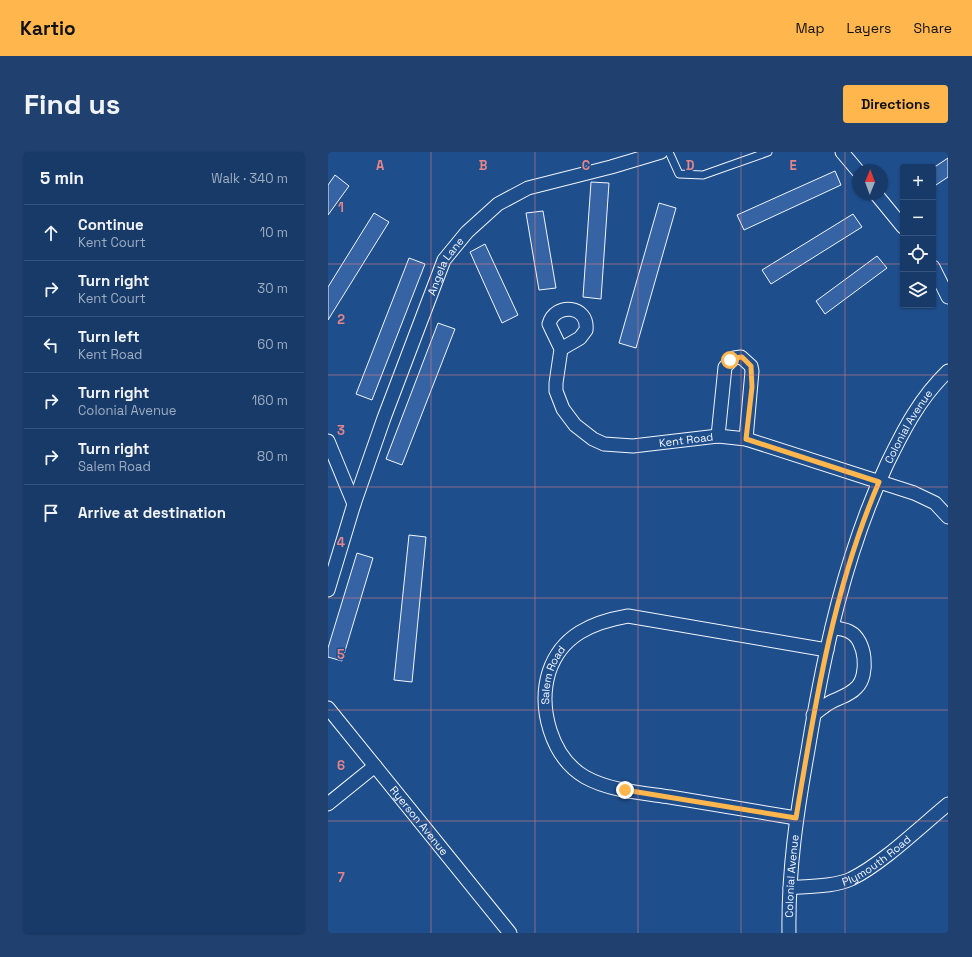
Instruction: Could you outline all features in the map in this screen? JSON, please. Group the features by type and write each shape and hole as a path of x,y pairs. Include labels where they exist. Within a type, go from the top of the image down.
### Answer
{"street":[{"name":"Angela Lane","path":"328,590 354,504 384,418 444,260 467,232 498,204 528,188 611,167 661,152"},
{"path":"842,152 852,164"},
{"path":"881,200 900,223"},
{"path":"936,272 948,297"},
{"name":"Kent Road","path":"561,349 557,366 556,391 568,418 593,438 604,444 633,446 688,438 718,436 746,439 879,482"},
{"path":"718,436 725,367 734,358 742,357 751,366 752,371 746,439"},
{"name":"Colonial Avenue","path":"788,933 796,818 813,715 848,563 862,520 879,482 921,400 948,371"},
{"path":"328,441 354,504"},
{"path":"879,482 914,493 935,503 948,517"},
{"name":"Salem Road","path":"796,818 625,790 594,781 569,764 555,742 546,709 546,689 553,662 565,644 573,636 583,629 606,620 628,616 827,650"},
{"path":"813,715 824,706 847,695 858,687 863,672 865,659 862,647 856,638 851,632 832,628"},
{"name":"Ryerson Avenue","path":"328,708 510,933"},
{"path":"328,804 376,766"},
{"name":"Plymouth Road","path":"790,888 829,884 850,879 880,859 948,804"}],"lane":[{"path":"668,152 679,174 691,175 703,175 768,152"}],"building":[{"path":"948,158 948,177 936,185 936,166"},
{"path":"835,171 841,185 744,230 737,215"},
{"path":"335,175 349,186 328,215 328,185"},
{"path":"591,182 609,183 601,299 583,297"},
{"path":"659,203 676,208 636,348 619,343"},
{"path":"543,211 556,288 539,290 526,213"},
{"path":"374,213 389,222 328,320 328,287"},
{"path":"853,214 862,227 771,284 762,270"},
{"path":"485,244 518,315 502,323 470,252"},
{"path":"877,256 887,268 825,314 816,301"},
{"path":"409,258 425,264 372,400 356,394"},
{"path":"438,323 455,329 402,465 386,459"},
{"path":"409,535 426,537 412,682 394,680"},
{"path":"357,553 373,558 342,661 328,657 328,648"}],"route":[{"path":"625,790 796,818 813,715 838,600 862,520 879,482 746,439 752,387 751,366 746,359 742,357 730,360"}]}
